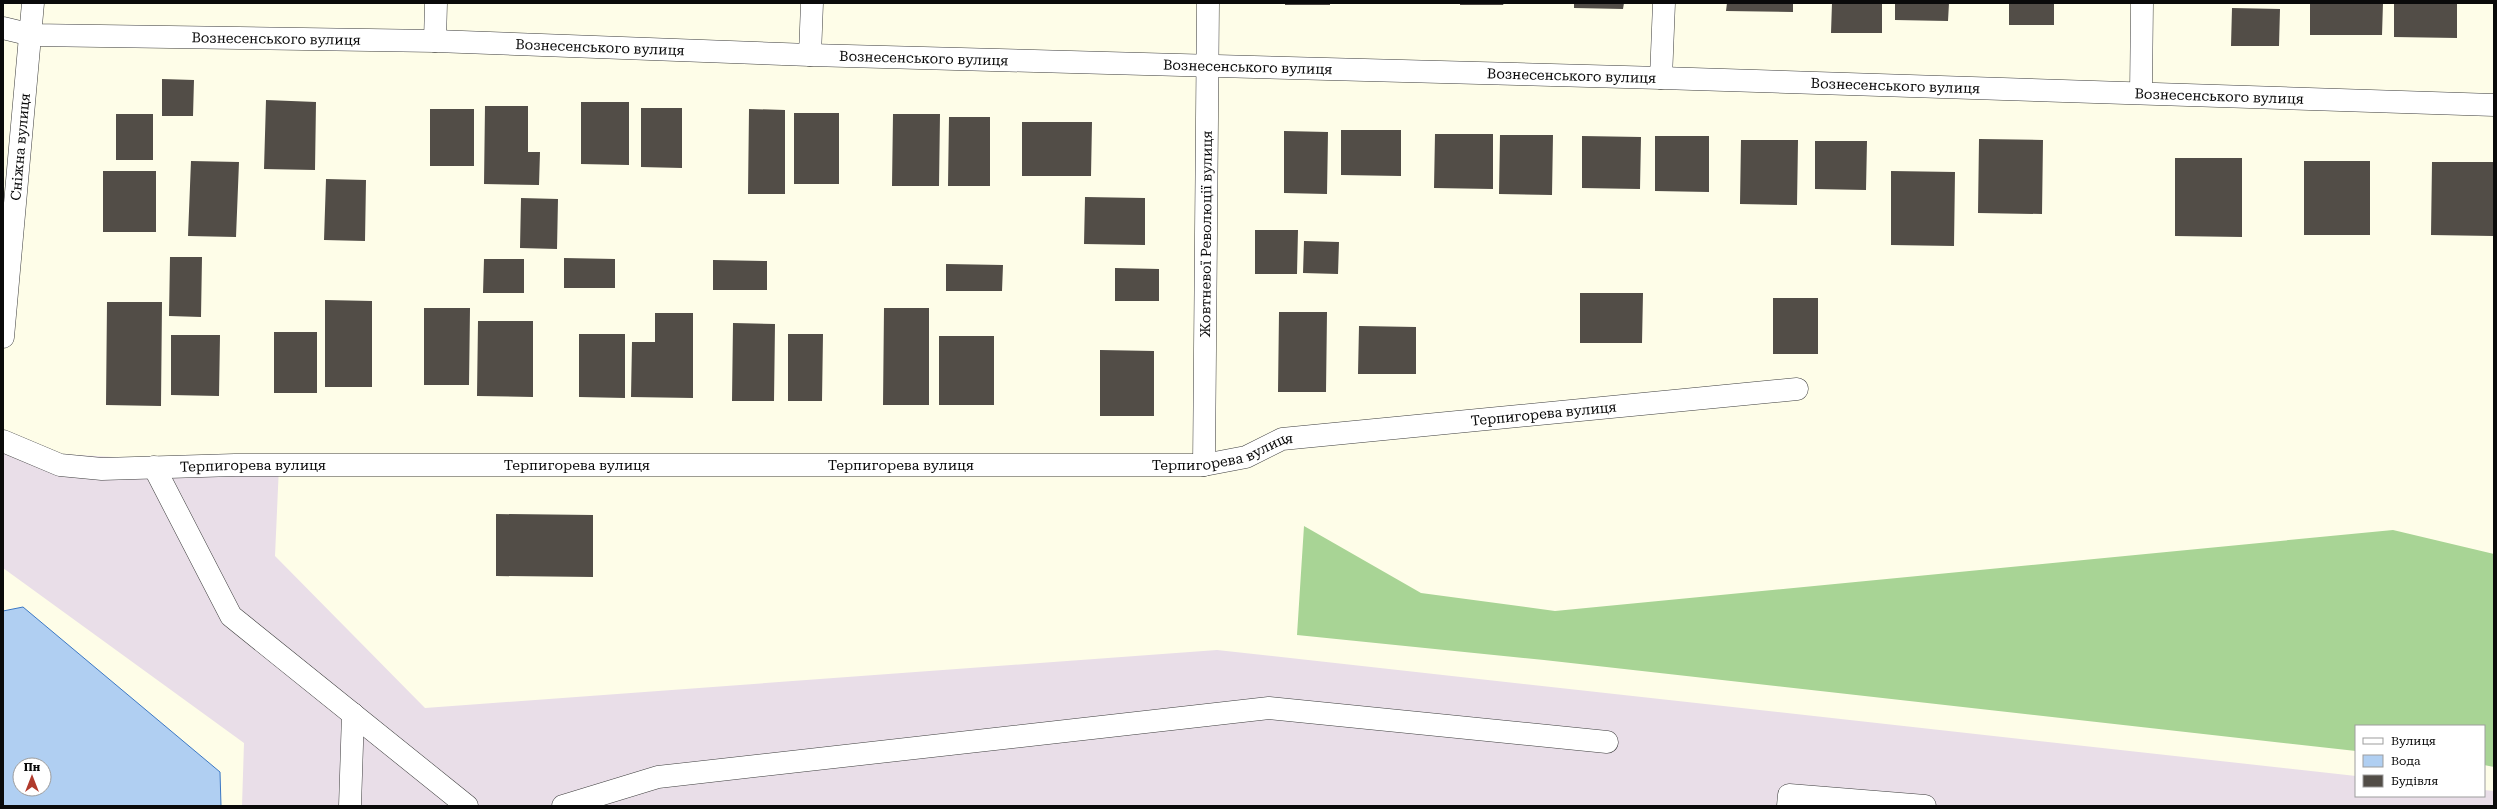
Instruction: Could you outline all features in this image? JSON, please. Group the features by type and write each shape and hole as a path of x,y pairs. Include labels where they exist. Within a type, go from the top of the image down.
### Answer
{"street":[{"name":"Сніжна вулиця","path":"3,338 34,3"},
{"path":"435,41 436,3"},
{"path":"810,55 812,3"},
{"name":"Жовтневої Революції вулиця","path":"1204,465 1206,66 1208,3"},
{"path":"1660,78 1664,3"},
{"path":"2141,94 2142,3"},
{"name":"Вознесенського вулиця","path":"3,28 32,35 435,41 810,55 1660,78 2494,105"},
{"name":"Терпигорева вулиця","path":"3,441 60,465 102,469 235,465 1204,465 1246,456 1282,439 1797,389"},
{"path":"154,467 231,616 467,806"},
{"path":"563,806 658,777 1269,708 1607,742"},
{"path":"350,806 353,714"},
{"path":"1788,806 1789,795 1925,806"}],"shaded area":[{"path":"3,451 279,466 275,556 425,708 1217,650 2355,776 2355,797 2485,797 2485,790 2494,791 2494,806 242,806 244,743 3,568"}],"green space":[{"path":"1304,526 1421,593 1555,611 2393,530 2494,554 2494,767 2485,765 2485,725 2355,725 2355,751 1544,660 1297,635"}],"water":[{"path":"23,607 220,772 221,806 3,806 3,611"}],"building":[{"path":"1285,3 1330,3 1330,5 1285,5"},
{"path":"1460,3 1504,3 1503,5 1460,5"},
{"path":"1574,3 1624,3 1623,9 1574,8"},
{"path":"1727,3 1793,3 1793,12 1726,11"},
{"path":"1832,3 1882,3 1882,33 1831,33"},
{"path":"1895,3 1949,3 1948,21 1895,20"},
{"path":"2009,3 2054,3 2054,25 2009,25"},
{"path":"2310,3 2383,3 2382,35 2310,35"},
{"path":"2394,3 2457,3 2457,38 2394,37"},
{"path":"2232,8 2280,9 2279,46 2231,46"},
{"path":"162,79 194,80 193,116 162,116"},
{"path":"266,100 316,102 315,170 264,169"},
{"path":"581,102 629,102 629,165 581,164"},
{"path":"485,106 528,106 528,152 540,152 539,185 484,184"},
{"path":"641,108 682,108 682,168 641,167"},
{"path":"430,109 474,109 474,166 430,166"},
{"path":"749,109 785,110 785,194 748,194"},
{"path":"794,113 839,113 839,184 794,184"},
{"path":"116,114 153,114 153,160 116,160"},
{"path":"893,114 940,114 939,186 892,186"},
{"path":"949,117 990,117 990,186 948,186"},
{"path":"1022,122 1092,122 1091,176 1022,176"},
{"path":"1341,130 1401,130 1401,176 1341,175"},
{"path":"1284,131 1328,132 1327,194 1284,193"},
{"path":"1435,134 1493,134 1493,189 1434,188"},
{"path":"1500,135 1553,135 1552,195 1499,194"},
{"path":"1582,136 1641,137 1640,189 1582,188"},
{"path":"1655,136 1709,136 1709,192 1655,191"},
{"path":"1979,139 2043,140 2042,214 1978,213"},
{"path":"1741,140 1798,140 1797,205 1740,204"},
{"path":"1815,141 1867,141 1866,190 1815,189"},
{"path":"2175,158 2242,158 2242,237 2175,236"},
{"path":"191,161 239,162 236,237 188,236"},
{"path":"2304,161 2370,161 2370,235 2304,235"},
{"path":"2432,162 2494,162 2493,236 2431,235"},
{"path":"103,171 156,171 156,232 103,232"},
{"path":"1891,171 1955,172 1954,246 1891,245"},
{"path":"326,179 366,180 365,241 324,240"},
{"path":"1085,197 1145,198 1145,245 1084,244"},
{"path":"521,198 558,199 557,249 520,248"},
{"path":"1255,230 1298,230 1297,274 1255,274"},
{"path":"1304,241 1339,242 1338,274 1303,273"},
{"path":"170,257 202,257 201,317 169,316"},
{"path":"564,258 615,259 615,288 564,288"},
{"path":"484,259 524,259 524,293 483,293"},
{"path":"713,260 767,261 767,290 713,290"},
{"path":"946,264 1003,265 1002,291 946,291"},
{"path":"1115,268 1159,269 1159,301 1115,301"},
{"path":"1580,293 1643,293 1642,343 1580,343"},
{"path":"1773,298 1818,298 1818,354 1773,354"},
{"path":"325,300 372,301 372,387 325,387"},
{"path":"107,302 162,302 161,406 106,405"},
{"path":"424,308 470,308 469,385 424,385"},
{"path":"884,308 929,308 929,405 883,405"},
{"path":"1279,312 1327,312 1326,392 1278,392"},
{"path":"655,313 693,313 693,398 631,397 632,342 655,342"},
{"path":"478,321 533,321 533,397 477,396"},
{"path":"733,323 775,324 774,401 732,401"},
{"path":"1359,326 1416,327 1416,374 1358,374"},
{"path":"274,332 317,332 317,393 274,393"},
{"path":"579,334 625,334 625,398 579,397"},
{"path":"788,334 823,334 822,401 788,401"},
{"path":"171,335 220,335 219,396 171,395"},
{"path":"939,336 994,336 994,405 939,405"},
{"path":"1100,350 1154,351 1154,416 1100,416"},
{"path":"496,514 593,515 593,577 496,576"}]}
